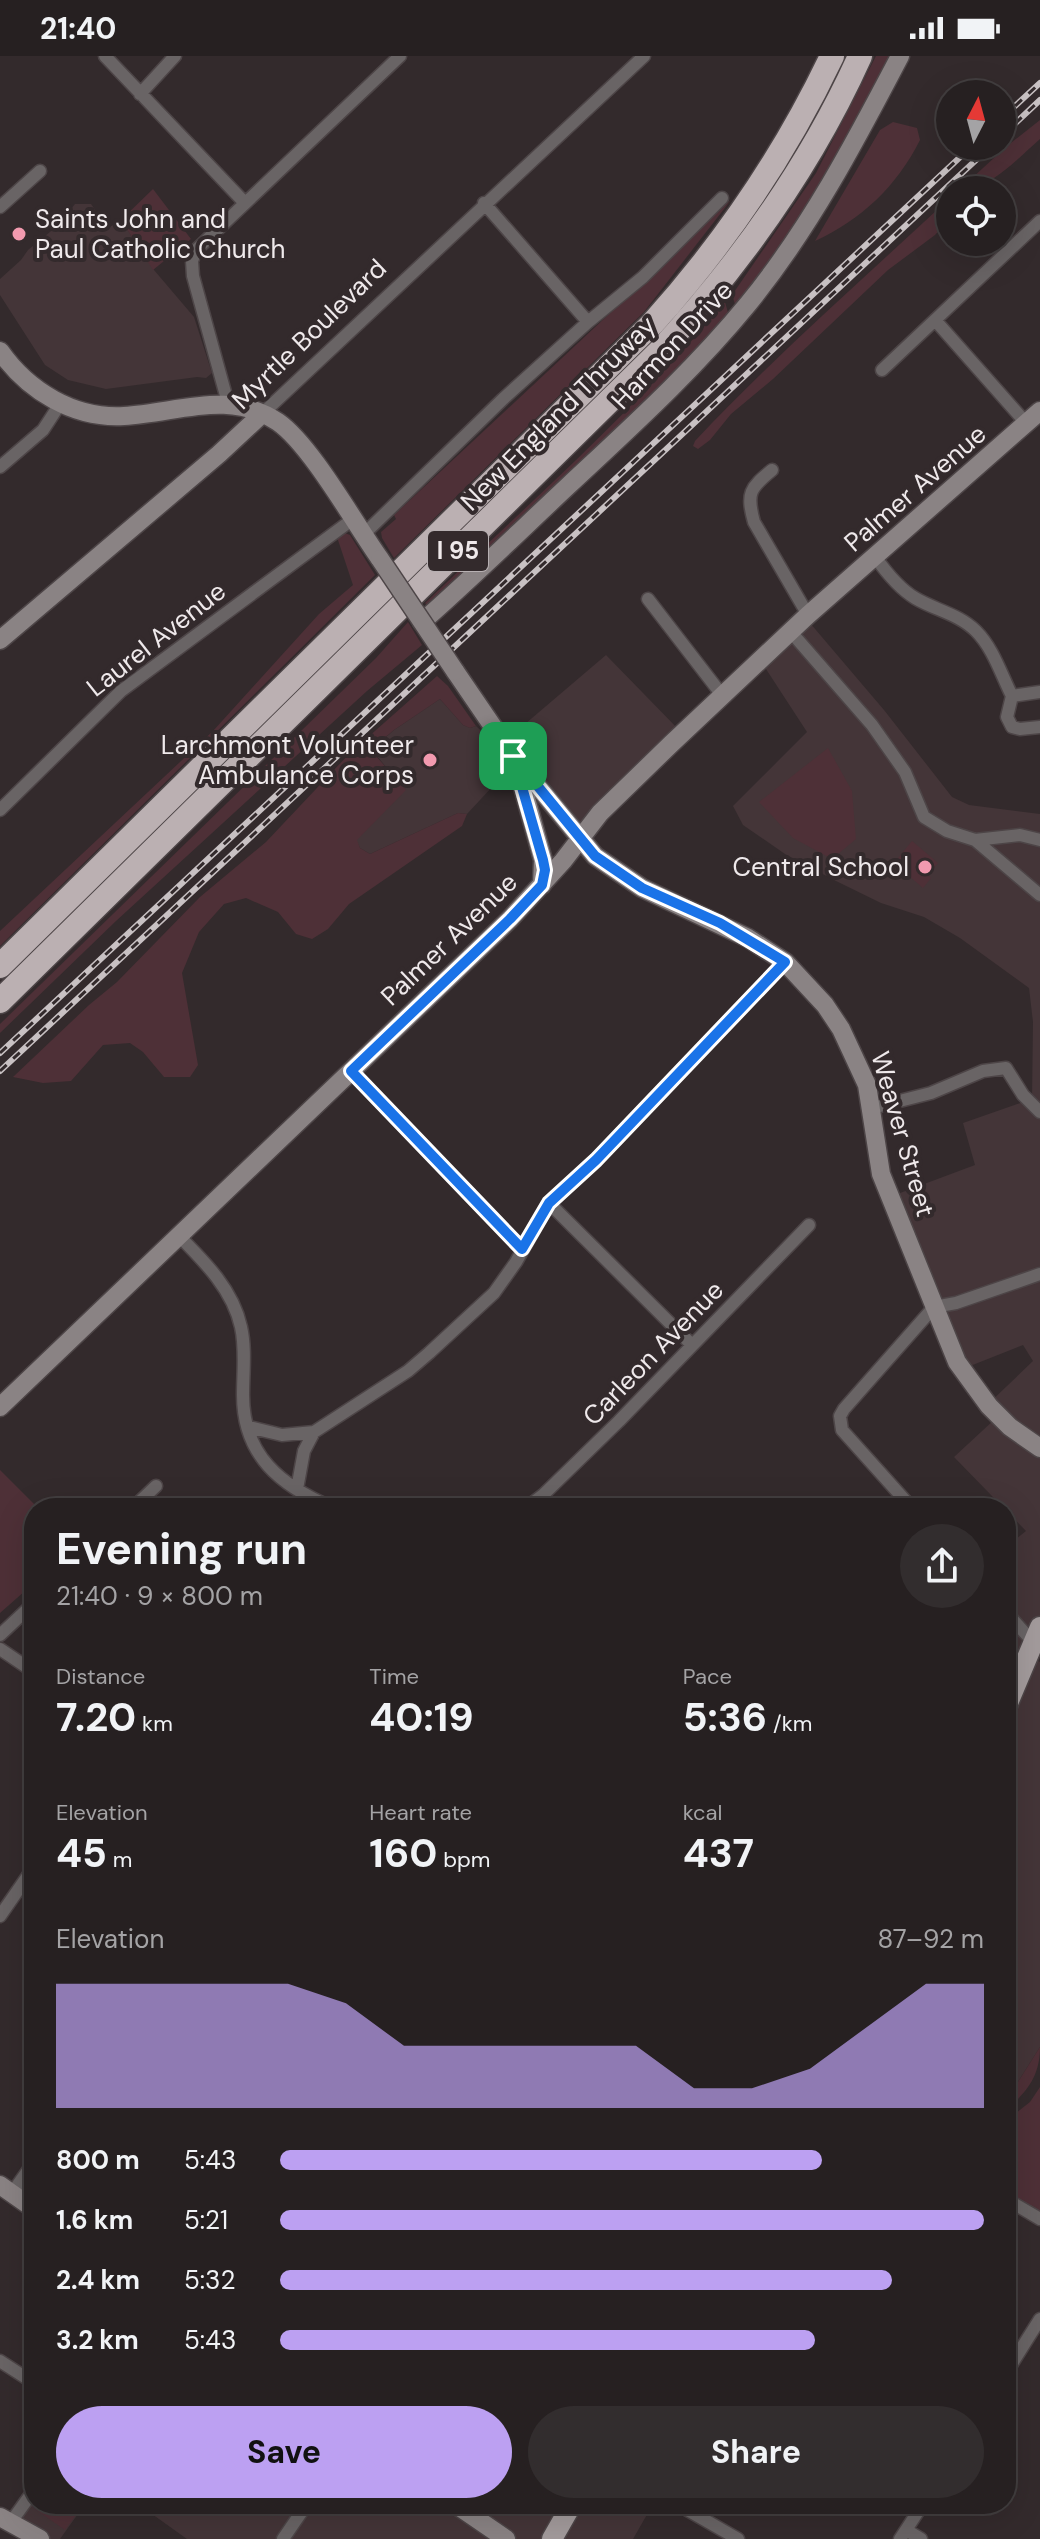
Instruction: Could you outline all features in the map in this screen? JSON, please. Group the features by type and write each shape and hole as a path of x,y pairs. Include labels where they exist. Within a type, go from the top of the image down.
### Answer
{"highway":[{"name":"New England Thruway","path":"0,966 652,324 712,254 761,184 804,112 832,56"},
{"name":"New England Thruway","path":"0,1001 672,339 769,218 821,133 860,56"}],"main road":[{"path":"1016,1684 1037,1634"},
{"path":"552,2539 566,2514"}],"street":[{"path":"105,56 245,203"},
{"path":"140,94 175,56"},
{"path":"228,403 192,261 196,250 400,56"},
{"name":"Myrtle Boulevard","path":"0,640 219,454 644,56"},
{"name":"Harmon Drive","path":"426,618 637,422 749,303 827,190 900,56"},
{"path":"0,207 40,171"},
{"path":"358,527 588,322 643,277 722,198"},
{"path":"484,203 588,322"},
{"path":"882,370 1040,221"},
{"path":"935,320 1034,417"},
{"name":"Weaver Street","path":"0,351 23,378 60,404 82,411 122,416 228,403 280,423 304,449 380,559 426,618 455,671 513,756 595,856 642,888 720,923 785,962 825,1005 841,1029 867,1085 881,1174 957,1362 973,1386 1010,1427 1040,1448"},
{"path":"0,467 43,430 60,404"},
{"name":"Palmer Avenue","path":"0,1407 510,919 600,813 722,695 808,615 1034,417"},
{"path":"772,470 755,484 749,505 754,522 808,615"},
{"name":"Laurel Avenue","path":"0,810 121,691 358,527"},
{"path":"876,558 885,571 914,597 959,618 974,629 988,645 1012,696 1007,717 1009,724 1020,729 1040,727"},
{"path":"648,599 722,695"},
{"path":"791,632 872,725 905,772 924,817 947,831 975,840 1040,895"},
{"path":"1012,696 1040,692"},
{"path":"513,756 543,860 542,885"},
{"path":"975,840 1020,835 1040,840"},
{"path":"249,1427 282,1435 314,1432 408,1371 439,1345 494,1293 549,1203 607,1149 785,962"},
{"path":"872,1108 931,1093 983,1071 1006,1068 1023,1095 1040,1112"},
{"path":"351,1071 522,1249"},
{"path":"549,1203 691,1344"},
{"name":"Carleon Avenue","path":"539,1498 619,1421 809,1225"},
{"path":"179,1236 221,1282 236,1311 244,1347 243,1398 249,1427 261,1459 283,1482 314,1498"},
{"path":"903,1498 842,1430 840,1416 844,1409 934,1307 956,1303 1040,1274"},
{"path":"297,1489 304,1451 314,1432"},
{"path":"143,1498 156,1486"},
{"path":"0,1635 24,1612"},
{"path":"1016,1619 1037,1634"},
{"path":"0,1649 24,1665"},
{"path":"0,1916 24,1881"},
{"path":"24,2172 6,2189 24,2202"},
{"path":"1016,2205 1040,2219"},
{"path":"1016,2357 1040,2319"},
{"path":"0,2361 24,2377"},
{"path":"24,2500 5,2519 40,2539"},
{"path":"283,2539 300,2514"},
{"path":"470,2514 506,2539"},
{"path":"694,2514 738,2539"},
{"path":"917,2514 903,2535 921,2539"}],"shaded area":[{"path":"876,56 893,56 825,183 736,307 732,295 816,173"},
{"path":"1040,120 1040,139 1012,164 996,176 974,176 992,160 1016,160 1016,139"},
{"path":"893,122 917,128 920,140 911,157 876,200 848,223 815,241 880,130"},
{"path":"153,189 191,239 153,270 121,220"},
{"path":"731,200 644,312 394,558 381,532 396,519 394,515"},
{"path":"75,204 91,204 108,228 121,220 154,270 194,317 212,373 206,378 106,389 68,380 45,365 0,295 0,279 56,227"},
{"path":"936,211 935,235 888,270 773,379 731,414 710,440 698,449 693,446 789,347"},
{"path":"725,302 729,316 693,359 429,607 425,603 617,419"},
{"path":"345,533 350,535 375,575 0,946 0,931 213,731 319,614 353,585 337,537"},
{"path":"408,622 422,645 367,691 116,921 0,1033 0,1024 376,658"},
{"path":"810,623 952,797 969,805 1040,814 1040,1644 1033,1658 1040,1662 1040,2047 1016,2085 1016,1539 1026,1531 1016,1521 1016,1498 994,1498 954,1457 995,1419 985,1407 1033,1361 1023,1345 955,1372 884,1199 975,1165 963,1123 1032,1099 1033,1022 1029,988 960,938 924,917 881,903 836,881 785,854 743,825 733,806 807,732 764,666"},
{"path":"606,655 680,731 580,830 518,759 467,814 458,813 370,854 360,848 356,840 405,790 376,755 376,746 394,730 440,699 463,725 470,728 476,726 498,747"},
{"path":"437,676 448,686 476,726 470,728 463,725 440,699 376,745 376,756 406,790 357,840 360,848 370,854 458,813 467,814 462,826 349,904 328,929 312,939 296,934 278,912 246,898 224,904 199,932 182,973 198,1065 190,1077 164,1077 143,1052 130,1043 103,1045 71,1081 43,1083 13,1077 117,982 200,897 266,842 349,754"},
{"path":"828,748 852,791 856,839 832,859 793,838 759,802"},
{"path":"912,841 938,863 928,875 931,878 923,888 894,863"},
{"path":"0,1470 28,1498 24,1498 24,1592 0,1613"},
{"path":"1040,2047 1035,2075 1016,2101 1016,2085"},
{"path":"1040,2087 1040,2218 1016,2203 1016,2113 1030,2102"},
{"path":"24,2506 24,2514 78,2514 60,2539 45,2539 13,2521"},
{"path":"42,2514 77,2514 65,2530"},
{"path":"152,2514 647,2514 633,2539 187,2539"}],"railway":[{"path":"1016,105 1040,83"},
{"path":"1016,123 1040,100"},
{"path":"0,1053 957,160"},
{"path":"0,1071 976,160"}],"place":[{"name":"Saints John and Paul Catholic Church","path":"19,234"},
{"name":"Larchmont Volunteer Ambulance Corps","path":"430,760"},
{"name":"Central School","path":"925,867"}],"route":[{"path":"513,756 595,856 642,888 720,923 785,962 596,1160 549,1203 522,1249 351,1071 542,885 543,860 513,756"}]}
